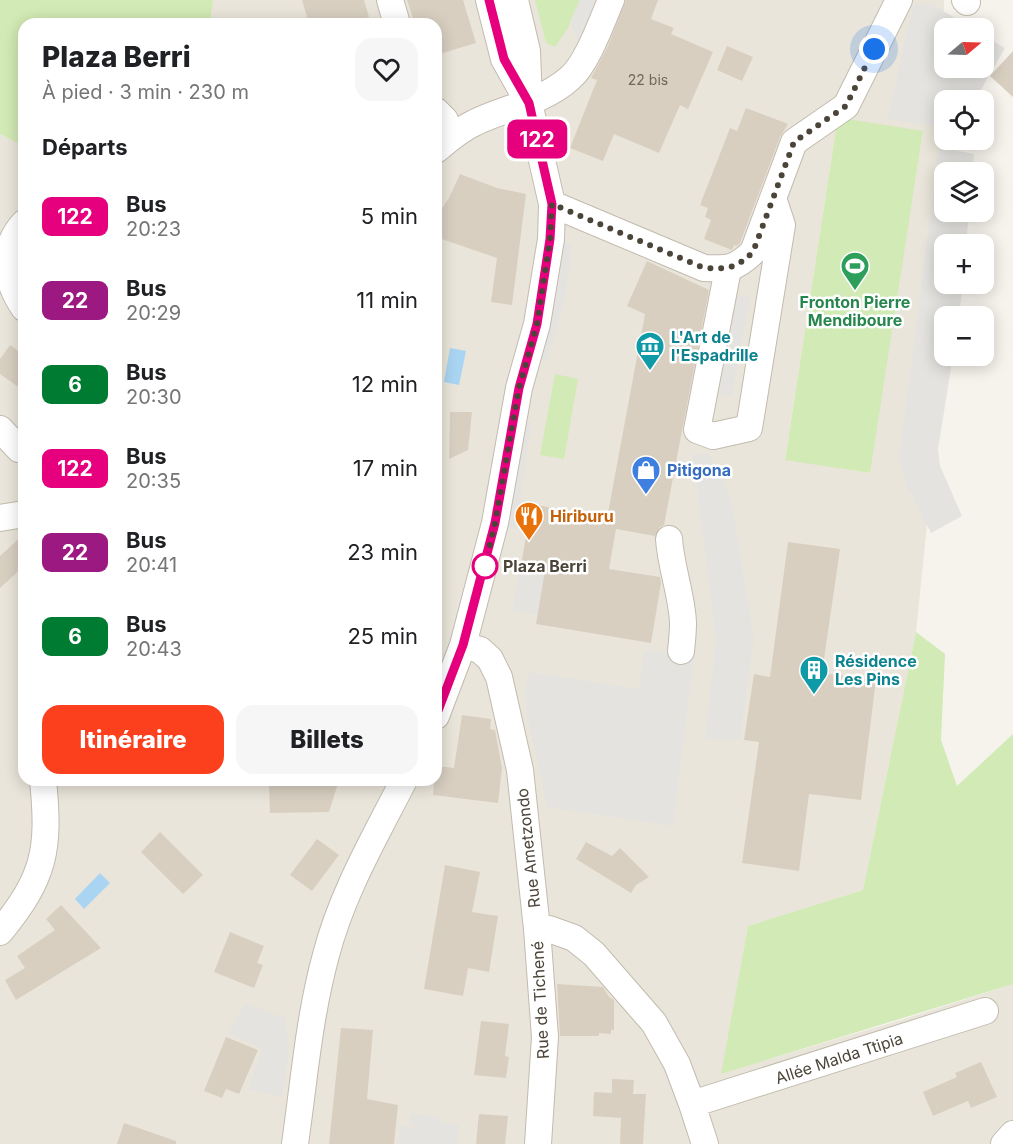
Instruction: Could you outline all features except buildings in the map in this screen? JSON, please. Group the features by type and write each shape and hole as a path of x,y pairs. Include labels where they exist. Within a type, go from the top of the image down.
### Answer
{"street":[{"path":"390,0 396,18"},
{"path":"489,0 504,59 529,103"},
{"path":"442,700 463,645 495,523 519,388 537,324 550,239 552,204 529,103 527,51 515,0"},
{"path":"444,143 474,123 529,103 572,77 587,53 611,0"},
{"path":"552,204 704,268 728,269 741,264 753,252 794,142 846,106 899,0"},
{"path":"442,117 445,120 444,143"},
{"path":"728,269 697,430 713,436 749,428 782,225 773,198"},
{"path":"13,226 5,256 9,281 18,297"},
{"path":"0,429 18,448"},
{"path":"0,518 18,515"},
{"path":"669,539 670,561 680,597 683,623 681,651"},
{"name":"Rue Ametzondo","path":"463,645 480,650 490,659 502,687 520,771 537,929 549,929 574,938 594,954 654,1023 677,1064 705,1144"},
{"path":"0,932 24,900 42,861 47,819 44,786"},
{"path":"295,1144 314,1004 326,953 347,892 401,786"},
{"name":"Rue de Tichené","path":"537,929 545,1037 538,1144"},
{"name":"Allée Malda Ttipia","path":"692,1104 985,1011"},
{"path":"1004,1144 1013,1134"}],"shaded area":[{"path":"213,0 944,0 944,18 934,18 934,78 942,78 942,90 934,90 934,150 940,150 940,162 934,162 934,222 938,222 938,234 934,234 934,294 937,294 936,306 934,306 932,476 916,632 863,890 748,926 722,1073 1013,984 1013,1144 0,1144 0,134 18,143 18,786 442,786 442,18 211,18","holes":["836,129 923,131 869,473 785,459"]},
{"path":"580,0 604,0 582,50 570,22"},
{"path":"914,4 933,5 955,18 934,18 934,78 988,78 981,90 934,90 934,126 887,119"},
{"path":"994,42 1005,48 994,67"},
{"path":"939,150 974,154 973,162 937,162"},
{"path":"934,186 934,222 968,222 967,234 934,234 934,294 962,294 960,306 934,306 934,366 951,366 938,449 940,466 962,516 931,533 907,486 899,459"},
{"path":"564,243 572,245 568,278 563,309 547,362 539,359 549,328"},
{"path":"731,294 750,297 732,397 714,394"},
{"path":"523,421 532,422 516,529 507,528"},
{"path":"708,453 731,498 754,639 740,738 726,741 705,738 716,640 693,455"},
{"path":"521,565 545,570 538,615 512,610"},
{"path":"644,650 694,657 673,826 547,807 527,715 525,691 529,672 639,689"},
{"path":"245,1003 285,1018 289,1048 282,1097 248,1089 262,1048 228,1034"},
{"path":"411,1113 441,1118 441,1122 459,1124 457,1144 398,1144 400,1125 417,1128 410,1123"}],"green space":[{"path":"0,0 213,0 211,18 18,18 18,143 0,134"},
{"path":"535,0 580,0 568,28 555,47 546,43"},
{"name":"Fronton Pierre Mendiboure","path":"847,119 923,131 870,473 785,460 836,129"},
{"path":"555,374 578,379 564,459 540,455"},
{"path":"916,632 945,654 941,740 957,786 1013,734 1013,984 721,1074 748,926 863,890"}],"water":[{"path":"450,348 466,351 459,385 444,382"},
{"path":"100,873 110,883 84,909 75,899"}],"bus line":[{"name":"122","path":"442,700 463,645 495,523 519,388 537,324 550,239 552,204 550,191 529,103 504,59 489,0"}],"place":[{"name":"Fronton Pierre Mendiboure","path":"855,292"},
{"name":"L'Art de l'Espadrille","path":"650,372"},
{"name":"Pitigona","path":"646,496"},
{"name":"Hiriburu","path":"529,542"},
{"name":"Plaza Berri","path":"485,566"},
{"name":"Résidence Les Pins","path":"814,696"}],"route":[{"path":"485,566 519,388 537,324 550,239 552,204 704,268 728,269 741,264 753,252 794,142 846,106 874,49"}]}
